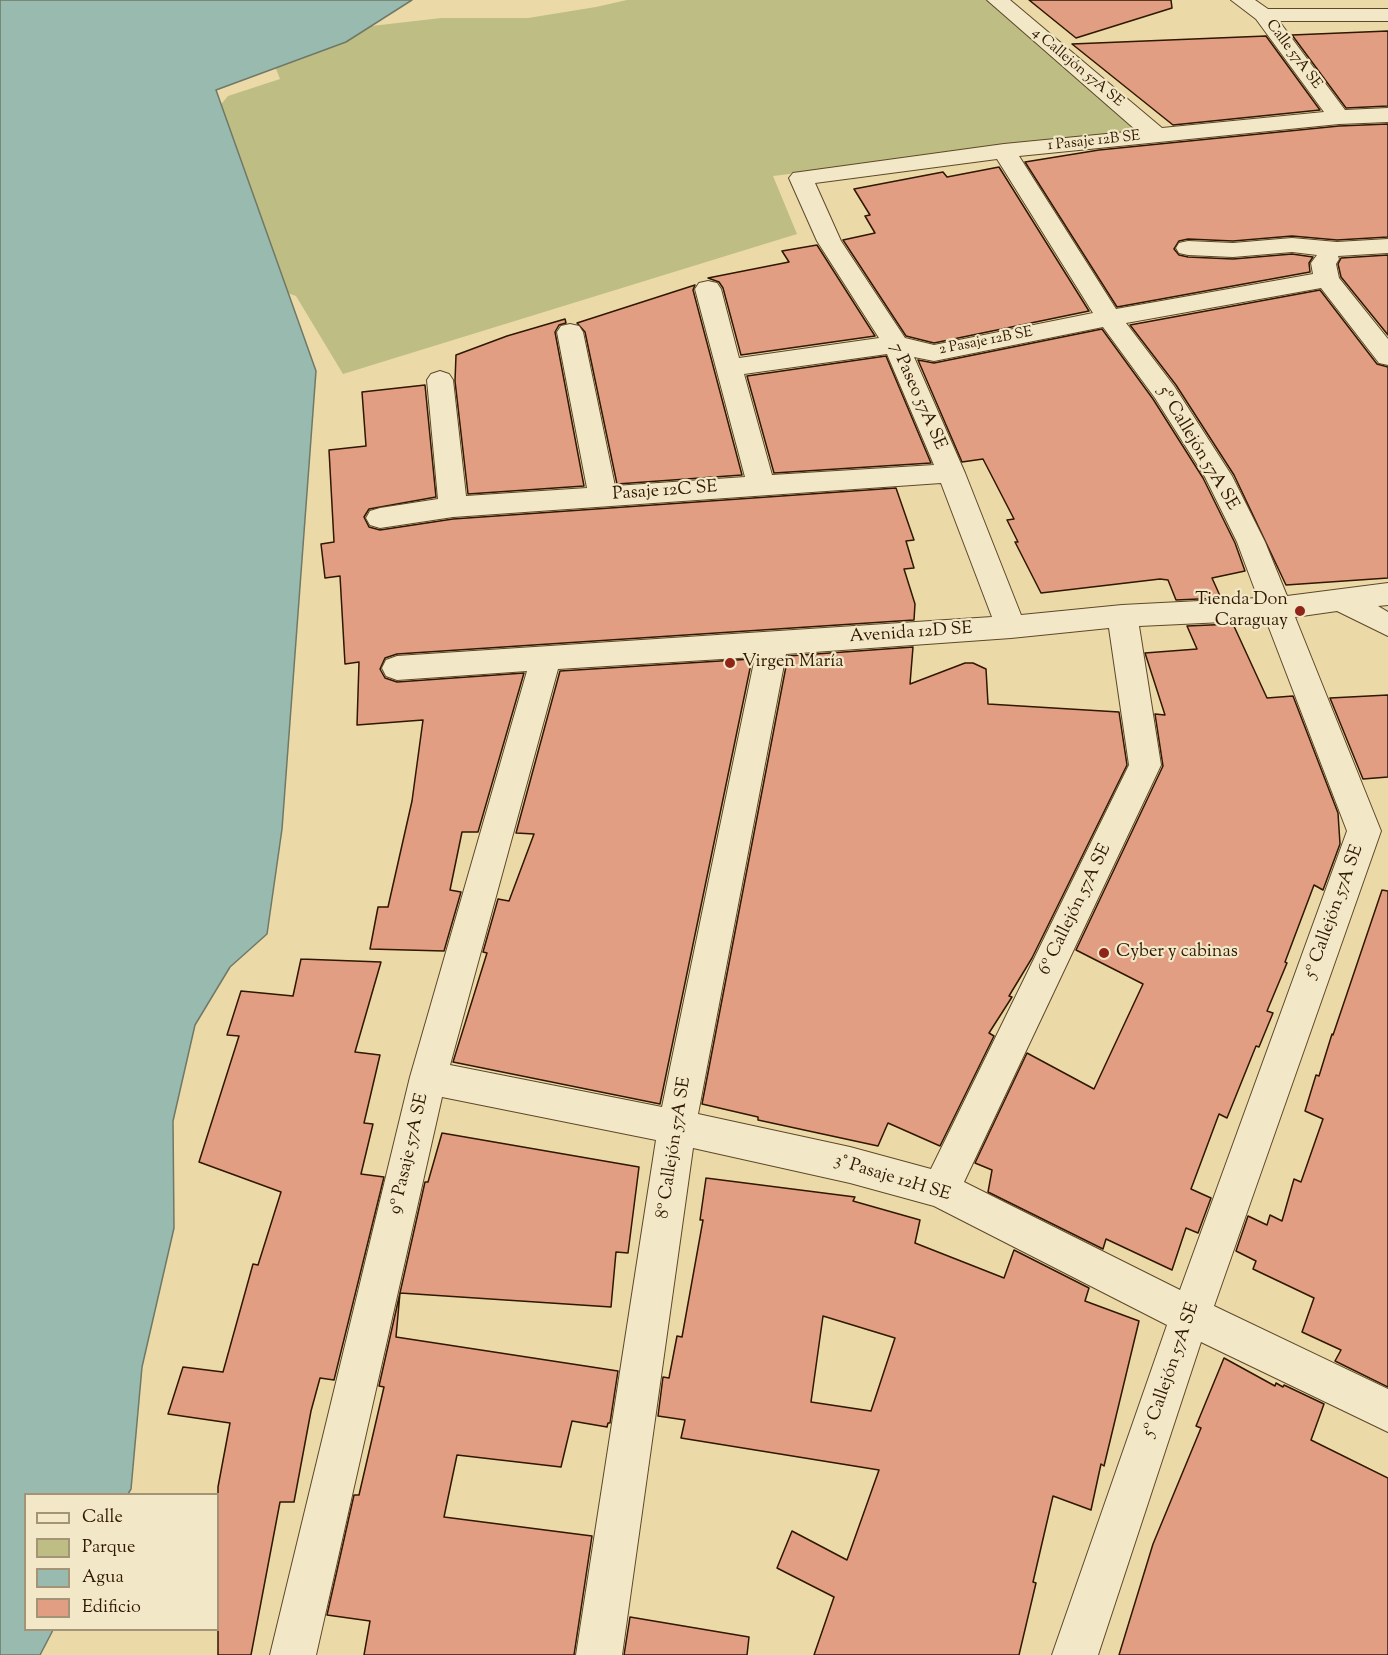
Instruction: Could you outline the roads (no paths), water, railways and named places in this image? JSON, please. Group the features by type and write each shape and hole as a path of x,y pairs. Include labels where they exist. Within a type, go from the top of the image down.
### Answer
{"street":[{"name":"4 Callejón 57A SE","path":"997,0 1156,135"},
{"name":"Calle 57A SE","path":"1241,0 1263,15 1339,117"},
{"path":"1263,15 1388,15"},
{"name":"1 Pasaje 12B SE","path":"801,178 1004,151 1339,117 1388,115"},
{"name":"5º Callejón 57A SE","path":"1004,151 1110,318 1165,392 1218,477 1251,542 1364,831 1190,1316 1075,1655"},
{"name":"7 Paseo 57A SE","path":"801,178 829,241 896,344 951,473 1011,627"},
{"path":"1188,248 1233,250 1292,245 1337,249 1388,246"},
{"path":"1337,249 1323,263 1327,279 1388,357"},
{"name":"2 Pasaje 12B SE","path":"729,368 896,344 934,353 1110,318 1327,279"},
{"path":"708,289 762,486"},
{"path":"570,332 603,496"},
{"path":"440,380 453,507"},
{"name":"Pasaje 12C SE","path":"380,518 453,507 951,473"},
{"name":"Avenida 12D SE","path":"397,668 772,645 1122,616 1277,608 1388,594"},
{"path":"1339,599 1388,625"},
{"name":"6º Callejón 57A SE","path":"941,1190 1145,765 1122,616"},
{"name":"8º Callejón 57A SE","path":"599,1655 677,1126 772,645"},
{"name":"9º Pasaje 57A SE","path":"293,1655 428,1077 546,658"},
{"name":"3° Pasaje 12H SE","path":"428,1077 677,1126 850,1164 941,1190 1190,1316 1388,1411"}],"water":[{"path":"0,0 412,0 346,42 216,90 316,371 282,829 267,934 230,967 195,1025 173,1121 174,1228 142,1367 131,1489 129,1493 24,1493 24,1631 52,1631 40,1655 0,1655"}],"place":[{"name":"Tienda Don Caraguay","path":"1300,611"},
{"name":"Virgen María","path":"730,663"},
{"name":"Cyber y cabinas","path":"1104,953"}]}
